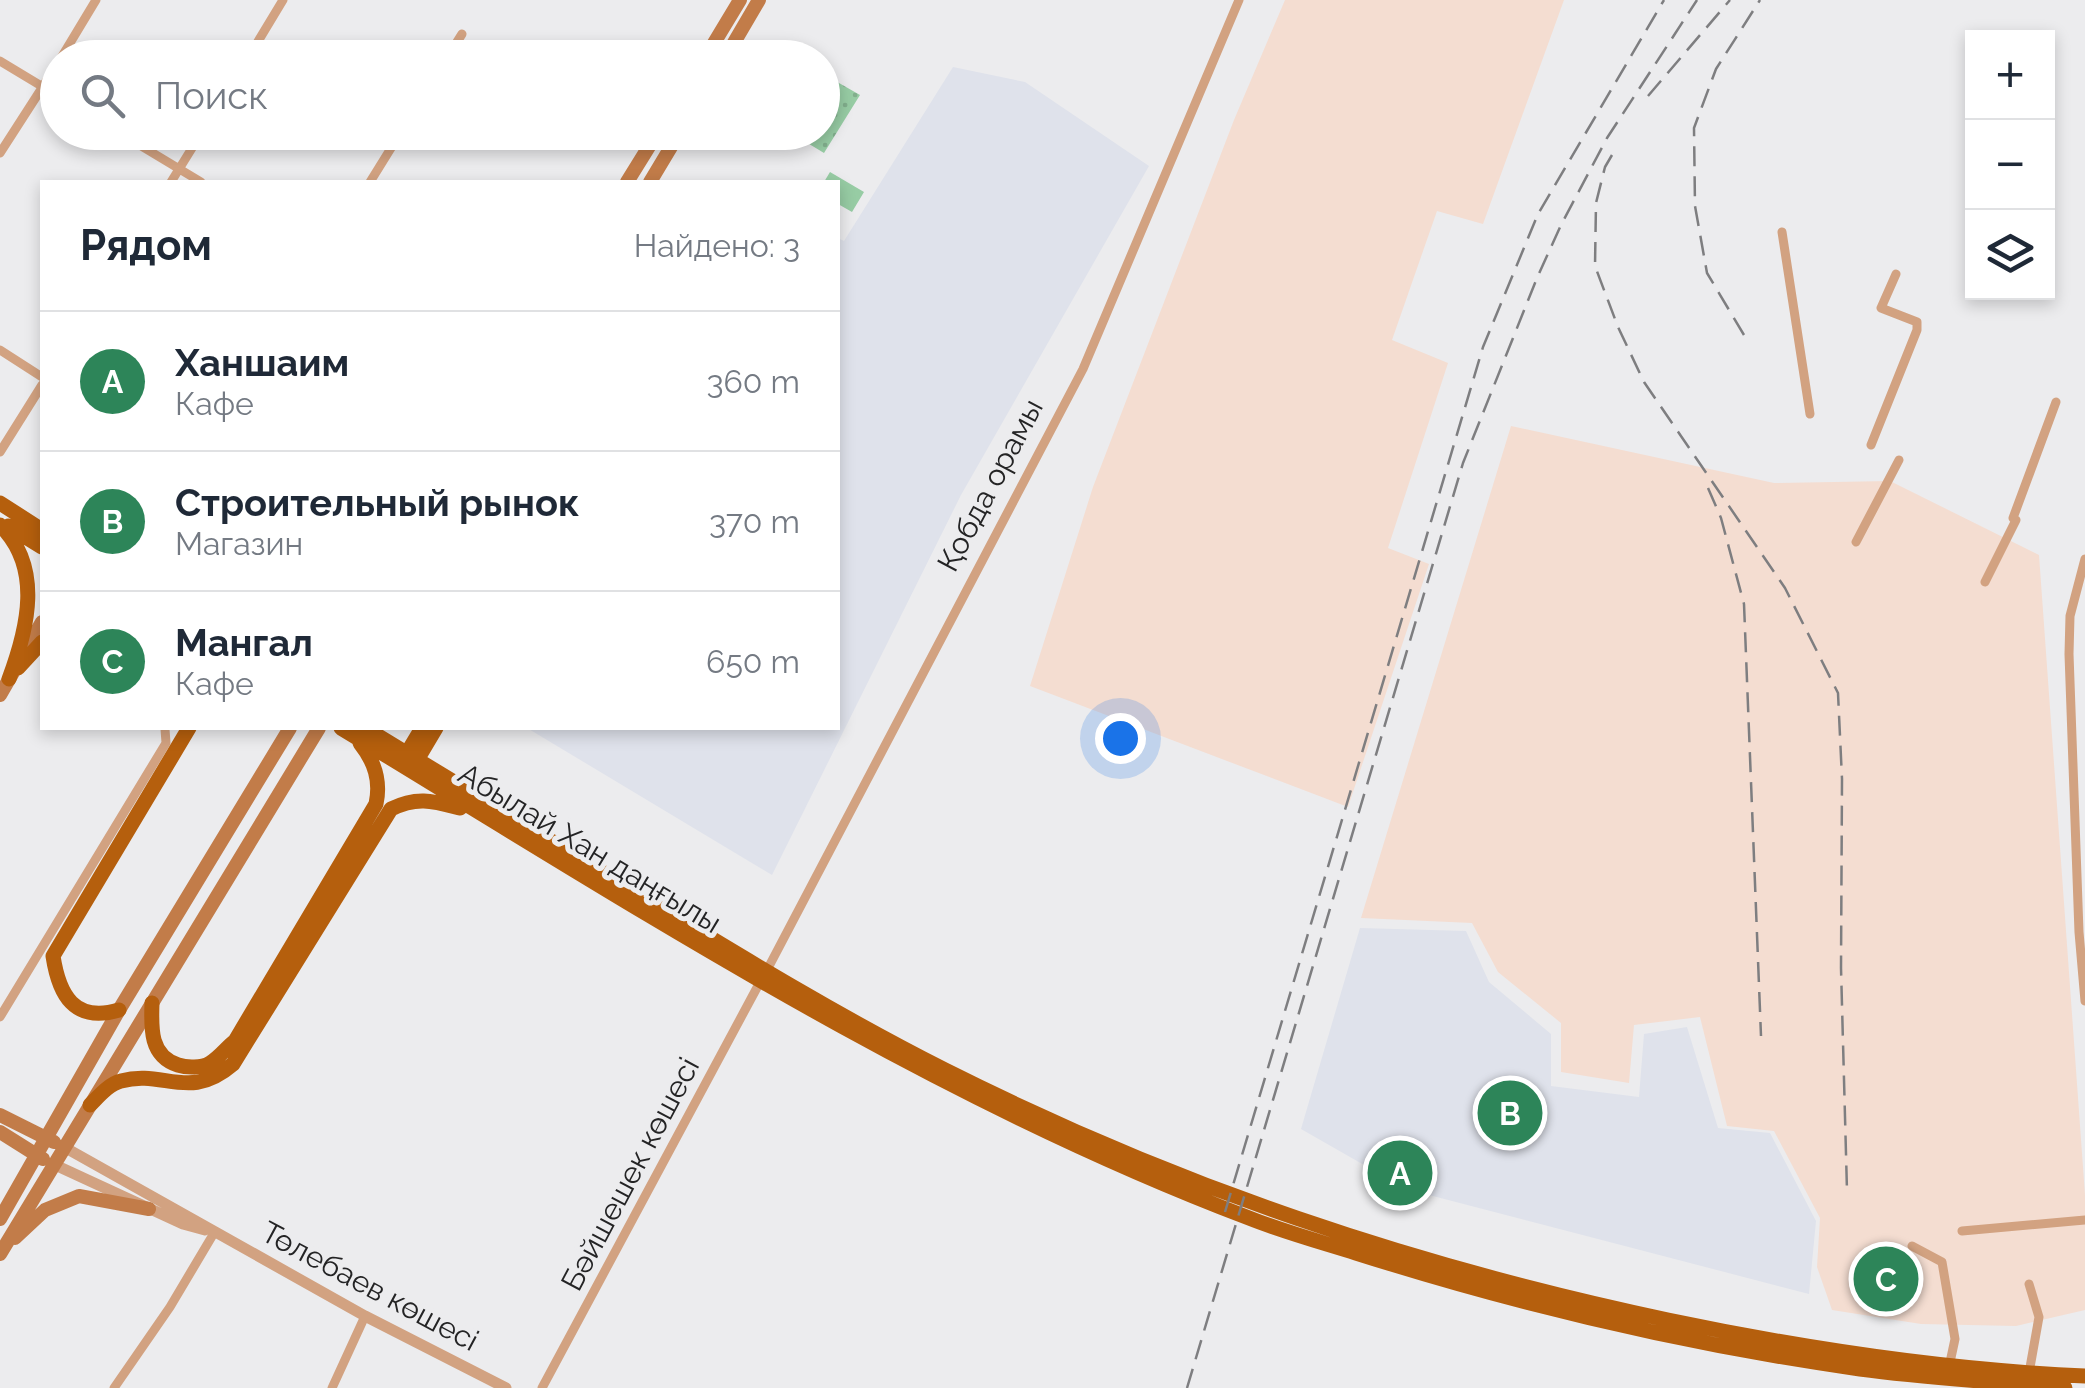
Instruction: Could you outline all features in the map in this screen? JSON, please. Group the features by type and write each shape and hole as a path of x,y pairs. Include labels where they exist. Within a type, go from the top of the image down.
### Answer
{"main road":[{"path":"715,40 740,0"},
{"path":"736,40 760,0"},
{"path":"628,180 647,150"},
{"path":"651,180 669,150"},
{"path":"0,502 40,529"},
{"path":"0,523 40,546"},
{"path":"0,523 19,547 28,574 23,635 9,679"},
{"path":"0,695 40,625"},
{"path":"9,679 40,644"},
{"path":"119,1010 92,1013 68,1000 60,989 54,956 189,730"},
{"path":"0,1219 119,1010 289,730"},
{"path":"2,1251 318,730"},
{"path":"152,1004 153,1039 160,1056 175,1064 188,1068 209,1064 234,1041 376,804 380,788 372,758 345,730"},
{"name":"Абылай Хан даңғылы","path":"346,730 477,813 763,977"},
{"name":"Абылай Хан даңғылы","path":"368,730 763,977"},
{"path":"412,756 421,730"},
{"path":"412,756 434,730"},
{"path":"90,1104 121,1080 190,1084 218,1078 234,1064 391,809 408,800 427,799 477,813"},
{"path":"763,977 1059,1125 1256,1206 1420,1260 1602,1306 1842,1353 2065,1388"},
{"path":"763,977 938,1080 1150,1179 1254,1220 1424,1275 1582,1317 1802,1359 1946,1378 2028,1382 2085,1376"},
{"name":"Төлебаев көшесі","path":"0,1115 64,1146"},
{"name":"Төлебаев көшесі","path":"0,1132 53,1164"},
{"path":"2,1251 45,1210 78,1196 149,1209"}],"street":[{"path":"71,40 96,0"},
{"path":"259,40 283,0"},
{"name":"Қобда орамы","path":"763,977 1083,369 1240,0"},
{"path":"458,40 462,34"},
{"path":"0,61 40,85"},
{"path":"0,154 40,92"},
{"path":"148,150 198,180"},
{"path":"172,180 191,150"},
{"path":"371,180 390,150"},
{"path":"1782,232 1810,414"},
{"path":"1872,445 1916,330 1916,322 1881,308 1896,274"},
{"path":"0,350 40,376"},
{"path":"0,452 4,438 40,388"},
{"path":"1985,582 2014,519 2056,402"},
{"path":"1856,542 1899,460"},
{"path":"2085,559 2070,616 2069,654 2085,1001"},
{"path":"0,1017 166,743 166,730"},
{"name":"Бәйшешек көшесі","path":"542,1388 763,977"},
{"name":"Төлебаев көшесі","path":"64,1146 364,1316 506,1388"},
{"name":"Төлебаев көшесі","path":"53,1164 183,1224 212,1232"},
{"path":"1962,1231 2085,1220"},
{"path":"114,1388 170,1307 212,1232"},
{"path":"1912,1246 1942,1262 1955,1339 1949,1367"},
{"path":"2028,1382 2039,1316 2029,1284"},
{"path":"332,1388 364,1316"}],"shaded area":[{"path":"1285,0 1564,0 1483,224 1437,211 1392,340 1448,363 1388,548 1429,564 1348,807 1030,686 1093,487 1234,120"},
{"path":"953,67 1025,82 1149,166 961,495 772,875 530,730 840,730 840,239 844,241"},
{"path":"1511,426 1774,483 1890,481 2039,555 2085,1195 2085,1310 2016,1326 1921,1324 1832,1310 1817,1267 1820,1218 1774,1131 1727,1126 1700,1017 1634,1025 1629,1083 1561,1072 1561,1023 1498,972 1472,923 1361,918"},
{"path":"1360,928 1466,931 1489,982 1551,1034 1551,1086 1639,1097 1644,1034 1687,1027 1718,1128 1770,1133 1816,1221 1809,1294 1406,1189 1301,1129"}],"green space":[{"path":"840,84 860,95 840,127"},
{"path":"830,172 864,192 852,212 840,205 840,180 825,180"}],"railway":[{"path":"1225,1212 1483,347 1538,214 1664,0"},
{"path":"1187,1388 1463,463 1561,225 1607,138 1697,0"},
{"path":"1648,96 1730,0"},
{"path":"1744,335 1707,273 1695,206 1694,128 1716,69 1760,0"},
{"path":"1612,155 1596,203 1595,266 1618,327 1644,382 1785,588 1838,693 1847,1191"},
{"path":"1708,488 1721,518 1744,604 1761,1036"}],"place":[{"name":"Строительный рынок","path":"1510,1113"},
{"name":"Ханшаим","path":"1400,1173"},
{"name":"Мангал","path":"1886,1279"}]}
